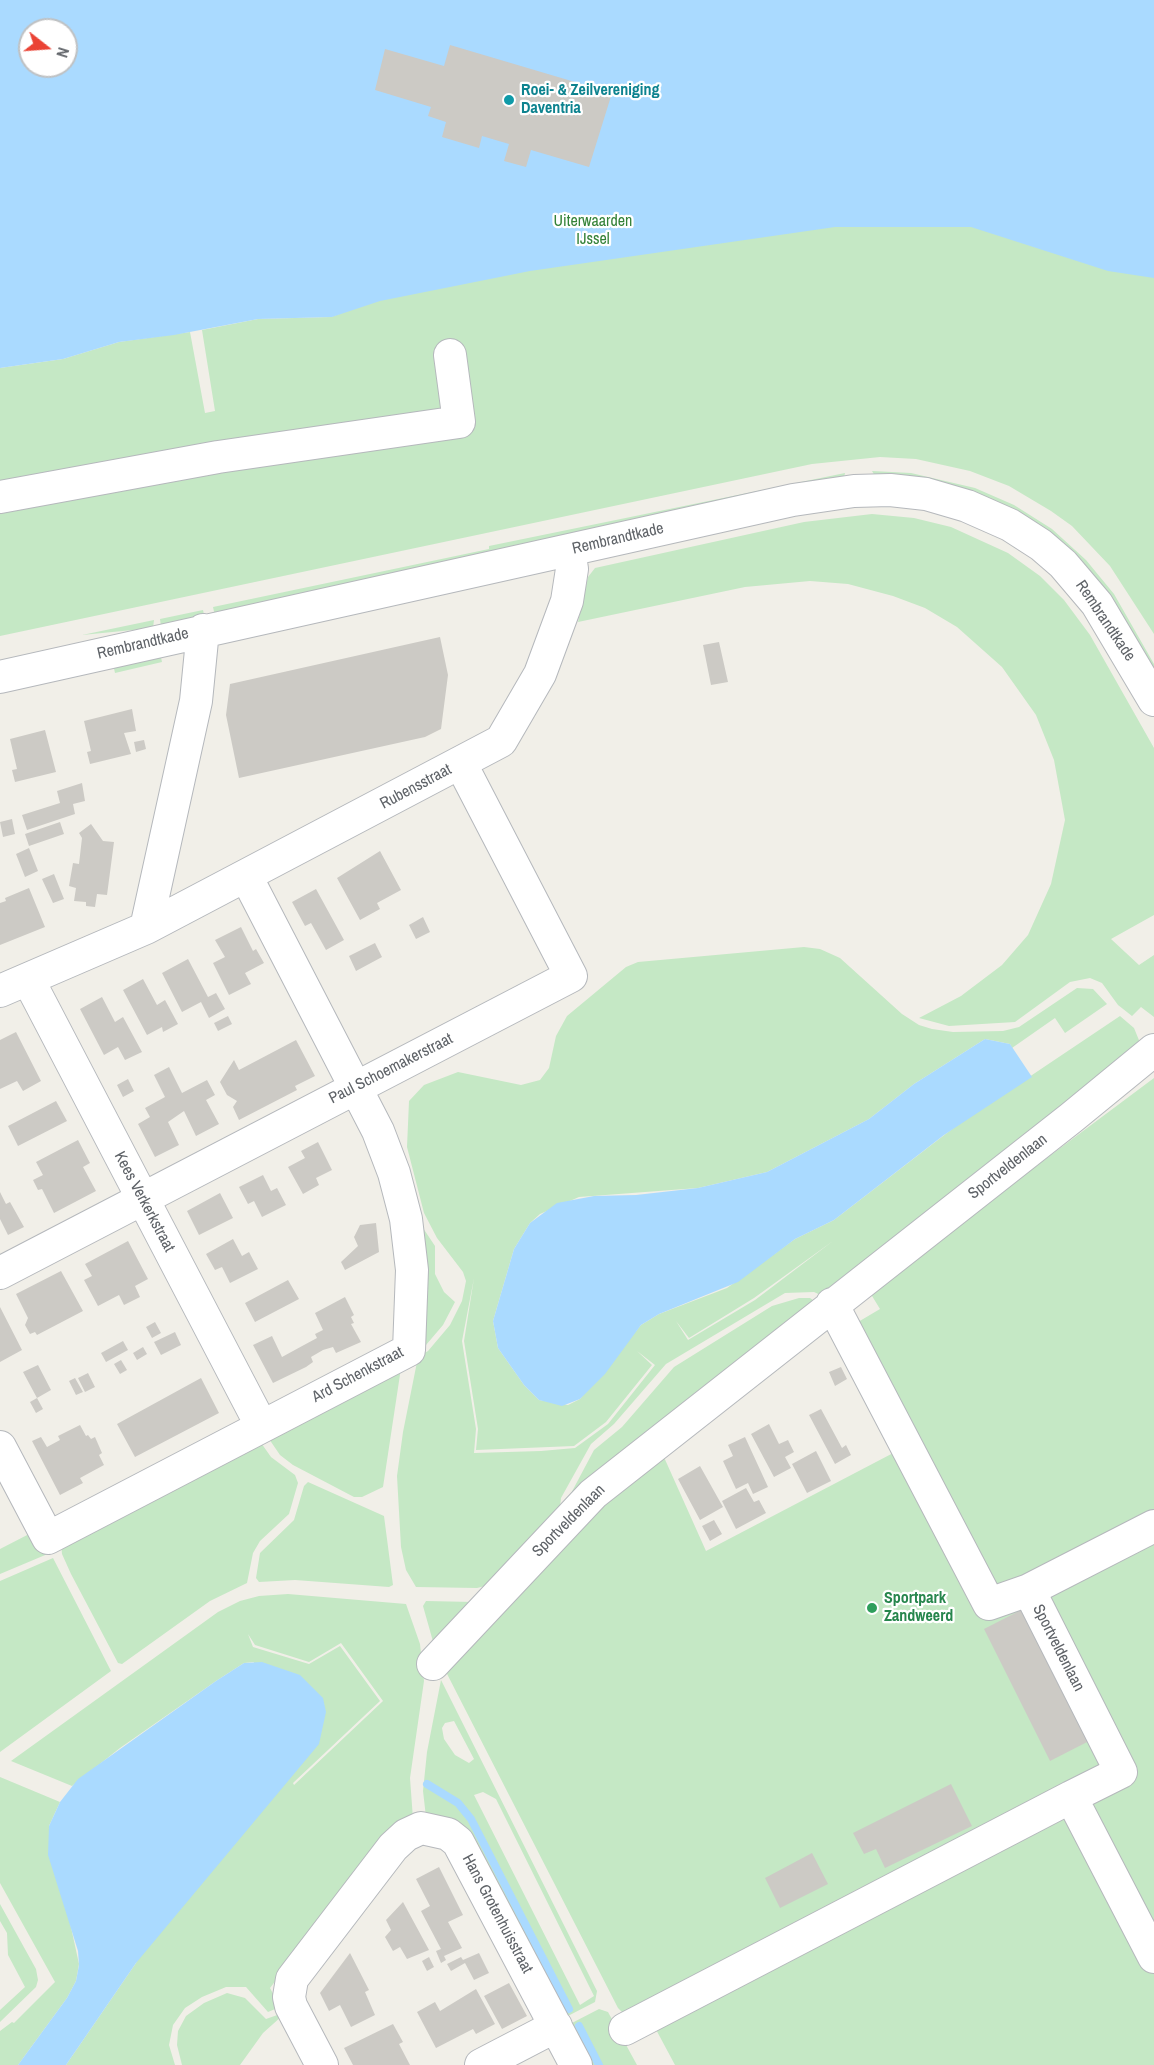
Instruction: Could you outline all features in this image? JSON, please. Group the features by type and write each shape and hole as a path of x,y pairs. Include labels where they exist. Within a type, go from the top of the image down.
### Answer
{"street":[{"path":"0,497 218,457 459,422 450,355"},
{"name":"Rembrandtkade","path":"0,677 203,630 823,494 890,490 946,499 1010,525 1041,545 1063,564 1104,614 1154,700"},
{"name":"Rubensstraat","path":"0,991 146,928 501,741 540,674 567,601 572,569 569,550"},
{"path":"146,928 196,701 203,630"},
{"name":"Paul Schoemakerstraat","path":"0,1273 571,976 461,764"},
{"name":"Ard Schenkstraat","path":"0,1446 48,1538 261,1425 409,1350 412,1270 406,1219 386,1152 356,1087 246,876"},
{"name":"Kees Verkerkstraat","path":"28,979 261,1425"},
{"name":"Sportveldenlaan","path":"433,1664 593,1494 1071,1118 1154,1050"},
{"name":"Sportveldenlaan","path":"832,1304 989,1604 1029,1590 1121,1772 1071,1797"},
{"path":"1029,1590 1154,1526"},
{"path":"625,2029 1071,1797 1154,1957"},
{"name":"Hans Grotenhuisstraat","path":"322,2065 291,2006 289,1989 297,1970 393,1847 406,1835 421,1828 435,1829 447,1834 464,1852 576,2065"},
{"path":"481,2065 556,2026"}],"green space":[{"name":"Uiterwaarden IJssel","path":"1154,0 1154,634 1110,566 1072,526 1051,511 1009,486 970,471 916,459 880,457 812,464 0,636 0,368 63,359 119,342 190,332 205,413 215,411 202,330 258,319 331,317"},
{"path":"872,471 911,473 975,488 1014,505 1052,529 1086,560 1114,594 1154,664 1154,676 1095,580 875,476"},
{"path":"845,473 844,478 215,616 213,607 489,549 489,546"},
{"path":"872,514 914,518 951,527 1008,553 1040,576 1064,600 1090,635 1154,748 1154,915 1111,939 1139,965 1154,955 1154,1017 1141,1007 1132,1016 1118,1005 1102,983 1090,978 1070,982 1015,1022 949,1026 919,1018 961,996 1002,965 1028,935 1051,884 1065,820 1054,760 1036,715 1002,667 957,627 925,608 893,596 848,584 810,581 745,587 578,622 588,577 595,568 804,522"},
{"path":"203,610 205,619 161,627 160,619"},
{"path":"154,620 153,628 82,635"},
{"path":"160,653 162,662 115,673 113,664"},
{"path":"804,947 820,949 840,958 902,1014 919,1025 953,1032 1003,1031 1019,1027 1077,988 1093,989 1107,1004 1065,1033 1055,1018 1012,1048 1010,1044 985,1039 914,1084 869,1119 767,1172 698,1188 579,1197 540,1214 530,1223 514,1249 493,1321 498,1348 524,1385 539,1400 568,1405 580,1399 641,1325 659,1314 727,1288 795,1239 834,1220 956,1126 1120,1016 1134,1028 1143,1050 827,1298 814,1292 785,1293 666,1364 614,1424 591,1444 561,1498 560,1507 489,1585 477,1588 416,1587 406,1570 401,1547 397,1476 403,1432 418,1357 428,1351 450,1325 462,1301 466,1281 463,1272 437,1238 424,1213 407,1147 409,1101 424,1085 458,1072 521,1085 540,1080 549,1068 556,1036 567,1016 626,967 638,962","holes":["833,1241 755,1300 688,1340 676,1321 689,1338 754,1298","474,1278 464,1341 478,1429 476,1450 574,1446 606,1422 652,1365 637,1351 655,1365 608,1424 575,1448 474,1453 476,1429 462,1341"]},
{"name":"Sportpark Zandweerd","path":"1154,1078 1154,2065 675,2065 645,2009 623,2013 618,2008 444,1668 570,1529 663,1455 706,1551 897,1451 831,1338 880,1309 869,1291"},
{"path":"419,1222 435,1246 435,1274 444,1292 455,1302 443,1325 426,1345 418,1348"},
{"path":"799,1298 810,1298 819,1304 568,1499 594,1450 622,1427 674,1367 772,1306"},
{"path":"401,1368 383,1487 362,1497 354,1497 293,1465 280,1455 267,1436"},
{"path":"259,1440 271,1457 295,1475 298,1483 289,1514 260,1541 253,1553 247,1583 210,1601 122,1664 118,1663 71,1574 62,1554 61,1544"},
{"path":"308,1482 384,1516 393,1585 389,1587 295,1580 259,1582 256,1578 260,1553 294,1520 304,1486"},
{"path":"33,1532 43,1553 48,1550 50,1553 0,1574 0,1549"},
{"path":"53,1558 111,1671 0,1752 0,1581"},
{"path":"288,1594 406,1604 420,1644 424,1681 410,1778 413,1819 381,1844 270,1988 280,2007 268,2012 246,1987 226,1987 202,1997 185,2008 173,2025 169,2045 175,2065 66,2065 136,1963 254,1662 244,1663 216,1681 120,1748 72,1786 11,1761 218,1612 240,1601 259,1596","holes":["248,1634 255,1645 309,1662 341,1643 383,1701 294,1785 293,1783 380,1701 340,1646 309,1664 253,1647"]},
{"path":"426,1601 474,1602 434,1645 423,1606"},
{"path":"441,1680 597,1991 595,2002 564,2018 426,1817 423,1791 427,1752","holes":["454,1721 474,1759 469,1763 455,1755 444,1739 442,1728 445,1723","483,1792 496,1799 594,1996 580,2005 474,1795"]},
{"path":"0,1777 60,1802 49,1826 79,1964 76,1981 67,1998 18,2065 0,2065 0,2031 12,2022 14,2023 55,1982 0,1883"},
{"path":"0,1904 36,1969 38,1980 36,1987 0,2022 0,2010 25,1987 8,1955 7,1933 0,1921"},
{"path":"227,1993 245,1998 266,2019 283,2013 282,2016 263,2033 240,2065 182,2065 177,2045 178,2031 186,2016 204,2003"},
{"path":"599,2009 608,2012 637,2065 589,2065 568,2025"}],"water":[{"path":"0,0 1154,0 1154,278 1108,271 971,227 835,227 530,271 380,301 332,317 258,319 174,335 119,342 63,359 0,368"},
{"path":"985,1039 1010,1044 1032,1077 944,1135 834,1220 795,1239 738,1282 659,1314 641,1325 605,1374 580,1399 562,1406 539,1400 524,1385 498,1348 493,1321 514,1249 530,1223 557,1203 594,1196 636,1195 698,1188 767,1172 869,1119 914,1084"},
{"path":"262,1662 300,1675 323,1698 326,1712 319,1744 136,1963 66,2065 18,2065 67,1998 76,1981 79,1965 78,1951 48,1855 49,1826 60,1802 78,1779 216,1681 244,1663"}],"building":[{"name":"Roei- & Zeilvereniging Daventria","path":"450,45 612,93 589,167 531,150 526,167 504,161 509,144 482,136 479,148 442,137 446,122 428,116 431,107 375,90 385,49 444,66"},
{"path":"440,637 448,675 441,729 425,737 239,778 226,715 230,684"},
{"path":"719,642 728,682 711,685 703,645"},
{"path":"132,709 136,731 124,733 131,754 90,764 87,752 91,751 84,721"},
{"path":"45,730 56,772 15,782 12,770 17,769 10,739"},
{"path":"144,740 146,749 136,752 134,742"},
{"path":"82,783 85,801 73,804 75,814 27,830 22,815 60,803 57,791"},
{"path":"12,819 15,834 3,837 0,822"},
{"path":"60,822 64,834 29,846 25,834"},
{"path":"91,824 103,841 114,842 107,895 97,894 95,907 86,906 86,902 74,901 76,888 69,886 73,863 79,864 82,838 79,833"},
{"path":"29,848 38,871 25,877 16,854"},
{"path":"380,851 401,890 377,903 380,909 360,920 337,878"},
{"path":"54,874 64,899 53,903 42,879"},
{"path":"29,888 45,927 0,945 0,903 6,901 5,898"},
{"path":"316,889 344,940 326,950 311,923 305,926 292,902"},
{"path":"423,917 430,932 416,939 409,925"},
{"path":"241,927 253,951 256,949 264,963 245,973 251,984 229,995 213,963 225,957 215,940"},
{"path":"375,943 382,957 356,971 349,956"},
{"path":"188,959 208,997 216,993 225,1009 209,1018 201,1002 182,1012 162,973"},
{"path":"143,979 157,1005 165,1000 178,1024 163,1032 162,1027 147,1035 123,990"},
{"path":"102,997 115,1022 123,1017 142,1052 125,1060 118,1047 104,1055 80,1009"},
{"path":"228,1016 232,1024 218,1031 214,1023"},
{"path":"16,1032 41,1081 23,1091 17,1081 0,1089 0,1040"},
{"path":"296,1040 315,1076 295,1086 297,1090 239,1120 233,1107 237,1101 227,1095 220,1082 234,1060 239,1070"},
{"path":"169,1067 182,1093 207,1080 215,1095 206,1100 219,1124 196,1136 184,1111 168,1122 179,1145 155,1157 138,1124 150,1117 145,1108 165,1097 154,1075"},
{"path":"128,1079 134,1091 123,1097 117,1085"},
{"path":"56,1101 67,1121 18,1146 8,1126"},
{"path":"78,1140 90,1163 83,1167 96,1191 54,1213 42,1189 38,1190 33,1180 43,1175 36,1162"},
{"path":"318,1142 332,1170 316,1178 319,1185 303,1194 288,1167 305,1158 301,1151"},
{"path":"263,1175 271,1191 277,1188 286,1205 262,1217 254,1201 248,1204 239,1187"},
{"path":"0,1192 6,1204 10,1202 24,1227 8,1235 0,1219"},
{"path":"220,1193 233,1218 199,1235 187,1211"},
{"path":"376,1223 379,1252 345,1270 341,1262 358,1246 354,1237 360,1225"},
{"path":"233,1239 242,1256 249,1252 258,1269 230,1283 222,1267 215,1270 206,1254"},
{"path":"128,1241 148,1279 135,1286 140,1297 124,1305 119,1295 98,1306 84,1280 92,1276 85,1264"},
{"path":"61,1271 83,1311 37,1335 35,1332 30,1334 25,1325 28,1318 16,1294"},
{"path":"288,1280 299,1299 255,1322 245,1303"},
{"path":"345,1297 354,1315 351,1317 354,1323 351,1324 361,1342 336,1353 333,1347 323,1350 311,1357 313,1362 306,1367 273,1383 253,1345 272,1336 282,1357 317,1338 315,1334 323,1330 315,1313"},
{"path":"0,1307 22,1350 0,1362"},
{"path":"155,1322 161,1333 152,1338 146,1327"},
{"path":"175,1332 181,1345 161,1355 154,1342"},
{"path":"123,1341 128,1350 106,1362 101,1353"},
{"path":"143,1347 147,1354 137,1360 133,1353"},
{"path":"121,1360 127,1370 120,1374 114,1364"},
{"path":"38,1365 51,1390 37,1398 23,1372"},
{"path":"841,1367 847,1379 835,1386 829,1372"},
{"path":"88,1373 95,1387 85,1392 78,1378"},
{"path":"75,1378 83,1392 76,1395 69,1381"},
{"path":"201,1378 219,1413 135,1457 117,1424"},
{"path":"37,1398 43,1409 36,1413 30,1402"},
{"path":"821,1409 842,1448 846,1445 851,1455 835,1464 809,1415"},
{"path":"769,1424 779,1444 788,1440 794,1452 785,1457 791,1468 774,1477 751,1434"},
{"path":"80,1425 86,1436 88,1435 91,1439 95,1437 104,1465 80,1478 83,1483 60,1495 32,1441 41,1437 47,1447 60,1440 58,1436"},
{"path":"745,1437 768,1487 753,1494 748,1483 736,1489 723,1461 733,1456 728,1445"},
{"path":"816,1451 831,1481 807,1493 792,1464"},
{"path":"700,1466 723,1507 700,1520 678,1479"},
{"path":"746,1488 754,1502 759,1500 766,1513 736,1529 722,1501"},
{"path":"714,1520 722,1534 710,1541 702,1526"},
{"path":"1029,1606 1095,1738 1050,1761 984,1629"},
{"path":"951,1784 972,1826 885,1868 876,1849 864,1854 853,1833"},
{"path":"812,1853 828,1884 780,1908 765,1878"},
{"path":"439,1867 463,1915 448,1922 462,1948 444,1956 446,1960 441,1963 436,1951 441,1949 421,1911 430,1906 416,1879"},
{"path":"403,1902 429,1950 407,1959 400,1947 393,1951 385,1937 391,1930 386,1920"},
{"path":"350,1953 369,1990 365,1992 375,2015 351,2027 340,2005 329,2011 320,1993"},
{"path":"479,1953 489,1973 474,1980 465,1963 451,1971 447,1964 461,1957 463,1960"},
{"path":"429,1957 434,1967 427,1971 422,1961"},
{"path":"509,1983 527,2016 502,2029 484,1996"},
{"path":"476,1989 495,2024 476,2034 473,2029 436,2048 417,2012 435,2002 440,2011"},
{"path":"393,2024 403,2042 399,2044 410,2065 353,2065 344,2048"}],"waterway":[{"path":"427,1784 458,1803 471,1819 569,2009"},
{"path":"579,2026 599,2065"}],"place":[{"name":"Roei- & Zeilvereniging Daventria","path":"509,100"},
{"name":"Sportpark Zandweerd","path":"872,1608"}]}
